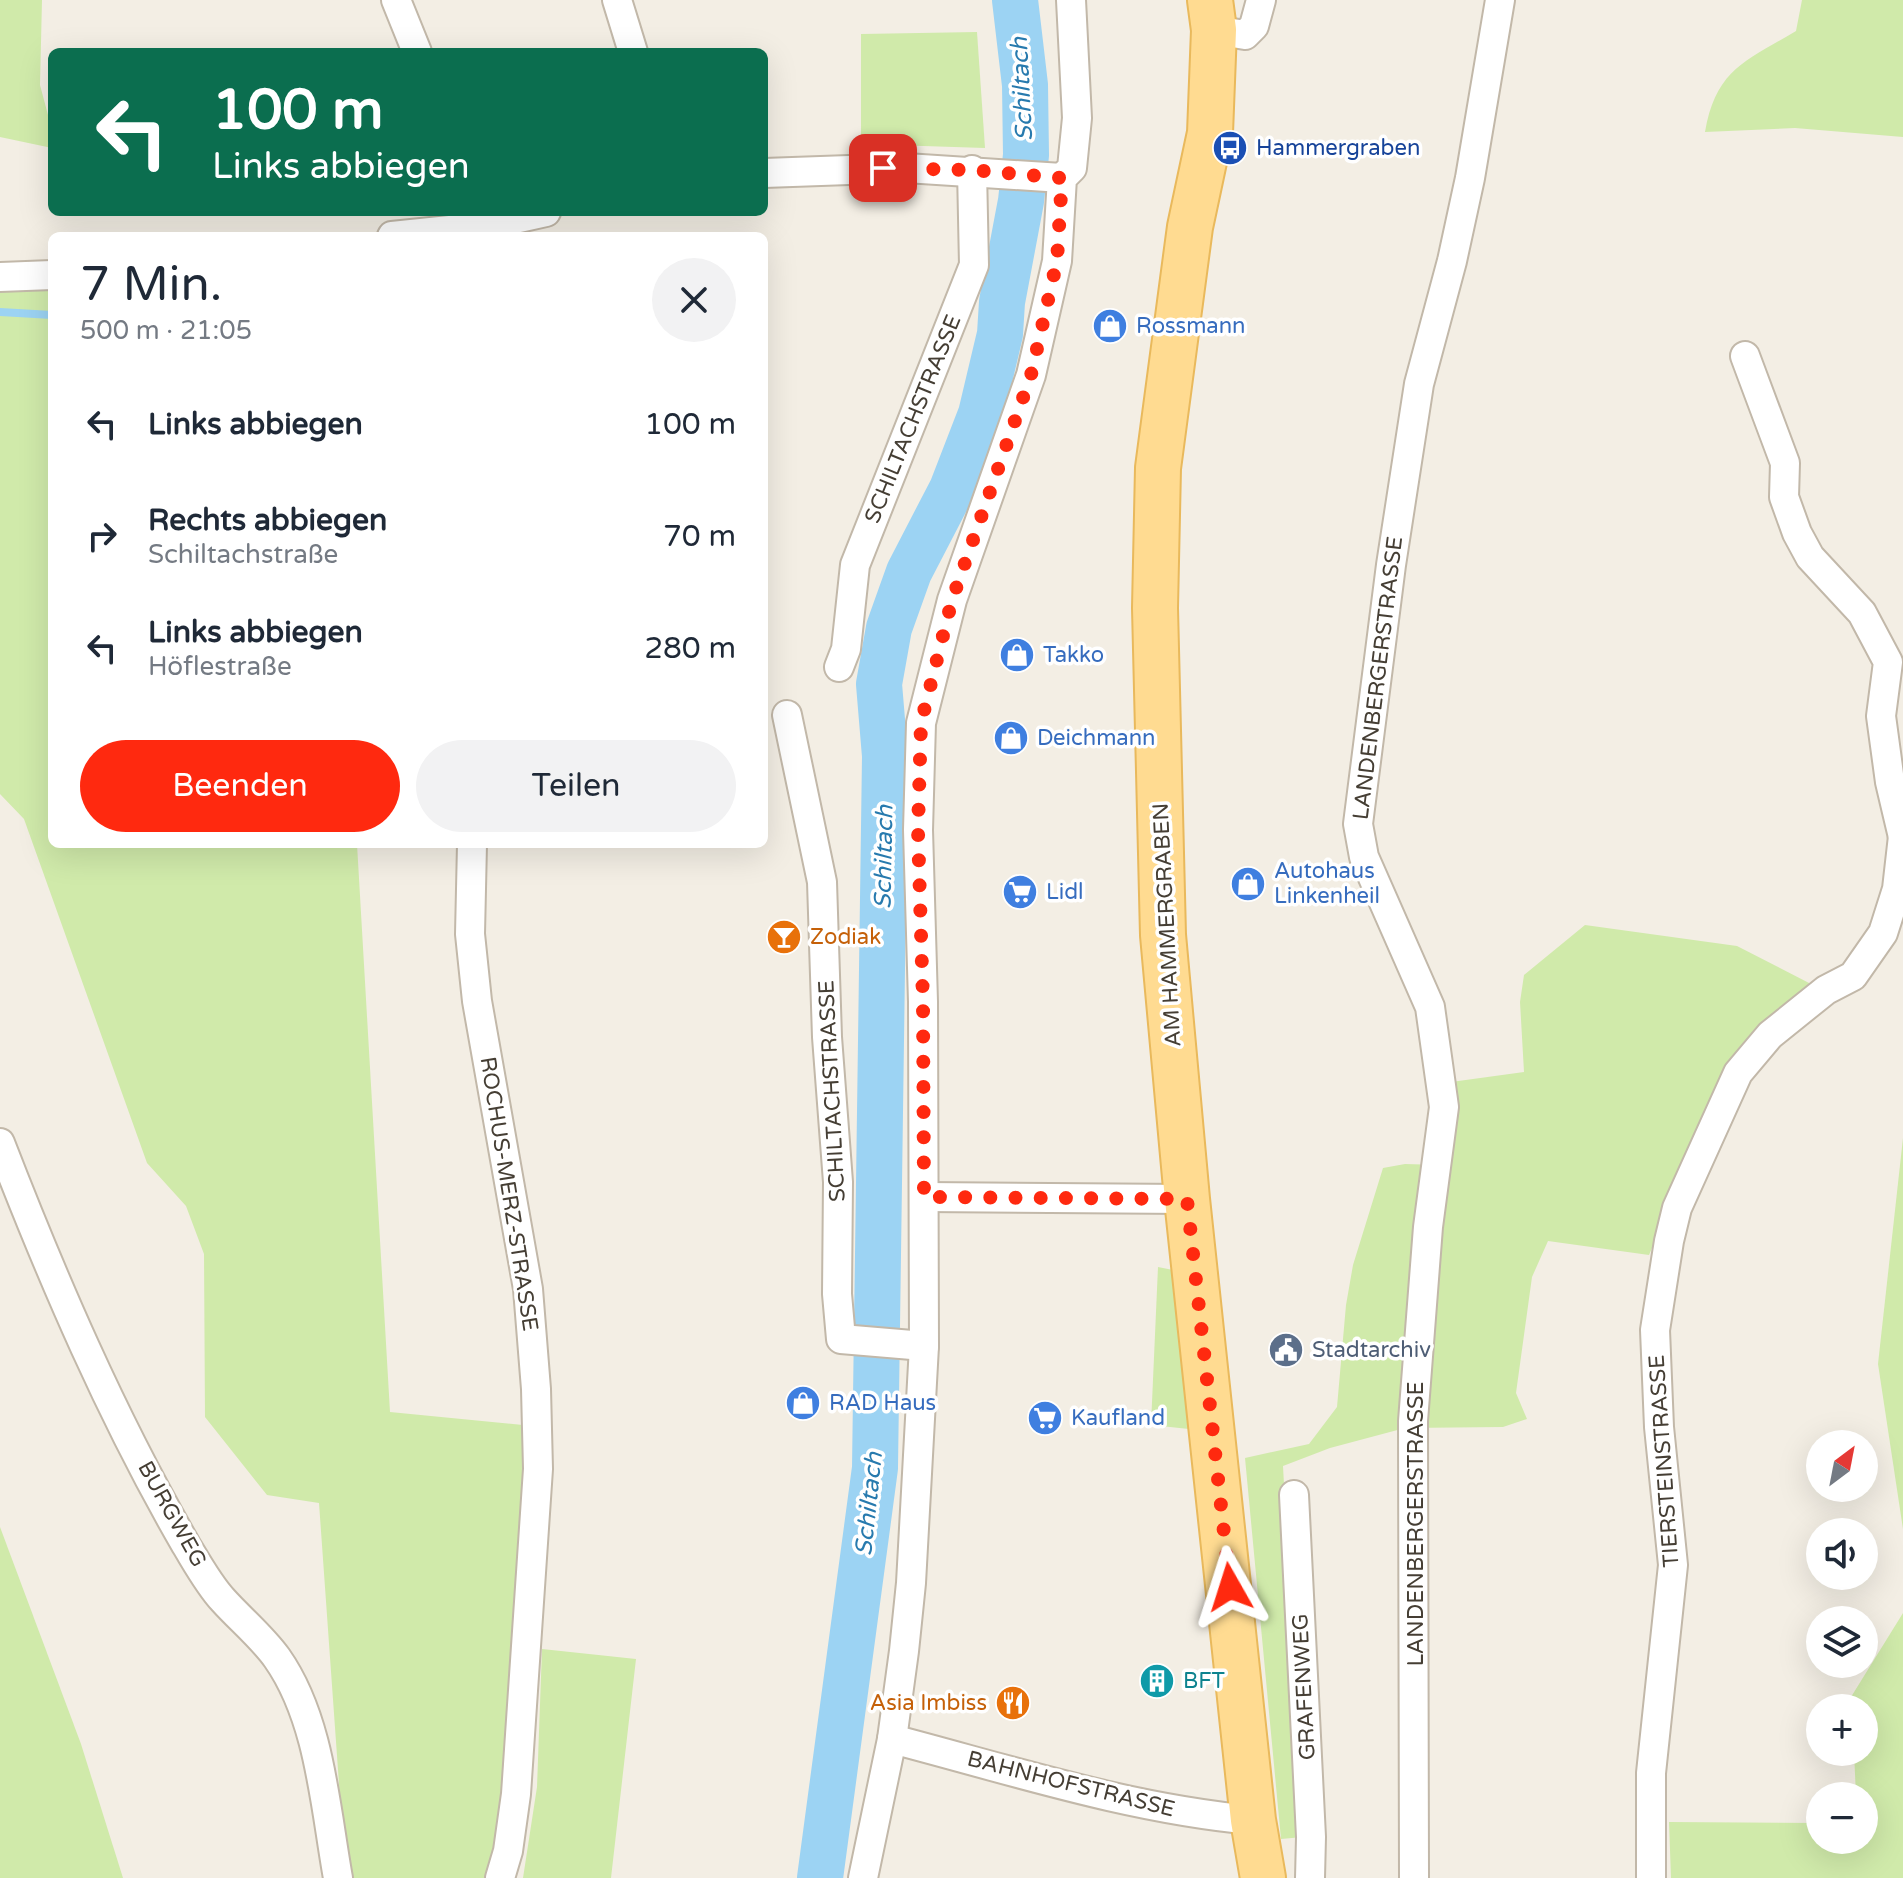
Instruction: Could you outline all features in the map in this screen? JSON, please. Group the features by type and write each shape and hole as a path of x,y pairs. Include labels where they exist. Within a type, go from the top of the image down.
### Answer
{"main road":[{"name":"AM HAMMERGRABEN","path":"1212,15 1210,133 1190,227 1173,336 1158,468 1155,608 1163,935 1187,1199 1253,1820"},
{"path":"1237,1878 1253,1820"},
{"path":"1253,1820 1263,1878"}],"street":[{"path":"396,0 415,48"},
{"path":"617,0 632,48"},
{"path":"768,173 892,168 1050,177 1072,168 1077,118 1071,0"},
{"name":"AM HAMMERGRABEN","path":"1212,15 1245,35 1254,26 1261,0"},
{"name":"LANDENBERGERSTRASSE","path":"1414,1878 1413,1421 1425,1257 1444,1107 1430,1007 1364,857 1358,824 1391,565 1419,384 1452,261 1470,178 1500,0"},
{"name":"SCHILTACHSTRASSE","path":"839,667 846,649 855,565 974,265 985,172"},
{"path":"863,1878 892,1739 911,1583 912,1344 924,1197 918,830 921,723 952,600 1031,375 1057,261 1050,177"},
{"path":"408,227 479,232 533,216"},
{"path":"0,277 48,275"},
{"name":"TIERSTEINSTRASSE","path":"1651,1878 1651,1773 1673,1565 1659,1427 1655,1330 1669,1241 1677,1208 1738,1073 1770,1035 1826,990 1853,976 1883,933 1897,889 1903,836 1890,782 1881,716 1888,662 1862,613 1810,557 1797,533 1784,497 1785,463 1745,356"},
{"name":"SCHILTACHSTRASSE","path":"787,715 822,882 827,1037 838,1182 837,1294 841,1339 912,1344"},
{"name":"ROCHUS-MERZ-STRASSE","path":"472,848 470,934 474,974 528,1289 536,1389 538,1469 517,1778 508,1851 500,1878"},
{"name":"BURGWEG","path":"0,1143 81,1337 186,1545 220,1597 276,1655 297,1690 312,1736 338,1878"},
{"path":"924,1197 1187,1199"},
{"name":"GRAFENWEG","path":"1294,1495 1311,1837 1310,1878"},
{"name":"BAHNHOFSTRASSE","path":"892,1739 1130,1801 1202,1816 1253,1820"}],"green space":[{"path":"0,0 42,0 40,85 48,115 48,147 0,137"},
{"path":"1802,0 1903,0 1903,137 1795,128 1705,132 1710,111 1725,80 1748,60 1796,31"},
{"path":"977,32 985,148 861,144 861,34"},
{"path":"0,287 48,287 48,848 357,848 390,1412 533,1426 512,1785 492,1878 352,1878 343,1840 319,1503 267,1495 205,1417 204,1254 186,1206 147,1163 24,819 0,794"},
{"path":"1585,925 1737,946 1811,984 1758,1035 1722,1084 1649,1255 1548,1241 1532,1277 1516,1393 1527,1419 1503,1427 1405,1428 1330,1448 1283,1466 1303,1837 1281,1839 1245,1458 1309,1444 1337,1407 1346,1305 1353,1265 1383,1168 1405,1164 1440,1165 1451,1082 1524,1072 1520,1002 1524,975"},
{"path":"1903,1138 1903,1529 1878,1364"},
{"path":"1158,1267 1173,1270 1189,1429 1151,1425"},
{"path":"0,1527 81,1744 123,1878 0,1878"},
{"path":"1903,1613 1903,1878 1671,1878 1669,1822 1806,1823 1806,1854 1878,1854 1878,1782 1855,1782 1855,1766 1878,1766 1878,1694 1853,1694 1863,1678 1878,1678 1878,1653"},
{"path":"542,1649 636,1659 611,1878 523,1878 537,1787"}],"waterway":[{"name":"Schiltach","path":"820,1878 875,1468 885,756 879,684 889,628 909,572 952,489 981,414 1000,334 1002,302 1021,201 1026,155 1025,85 1015,0"},
{"path":"0,312 48,315"}],"place":[{"name":"Hammergraben","path":"1230,148"},
{"name":"Rossmann","path":"1110,326"},
{"name":"Takko","path":"1017,655"},
{"name":"Deichmann","path":"1011,738"},
{"name":"Autohaus Linkenheil","path":"1248,884"},
{"name":"Lidl","path":"1020,892"},
{"name":"Zodiak","path":"784,937"},
{"name":"Stadtarchiv","path":"1286,1350"},
{"name":"RAD Haus","path":"803,1403"},
{"name":"Kaufland","path":"1045,1418"},
{"name":"BFT","path":"1157,1681"},
{"name":"Asia Imbiss","path":"1013,1703"}],"route":[{"path":"883,168 972,170 1062,178 1057,261 1031,375 952,600 921,723 918,885 923,1002 924,1197 1187,1199 1230,1587"}]}
